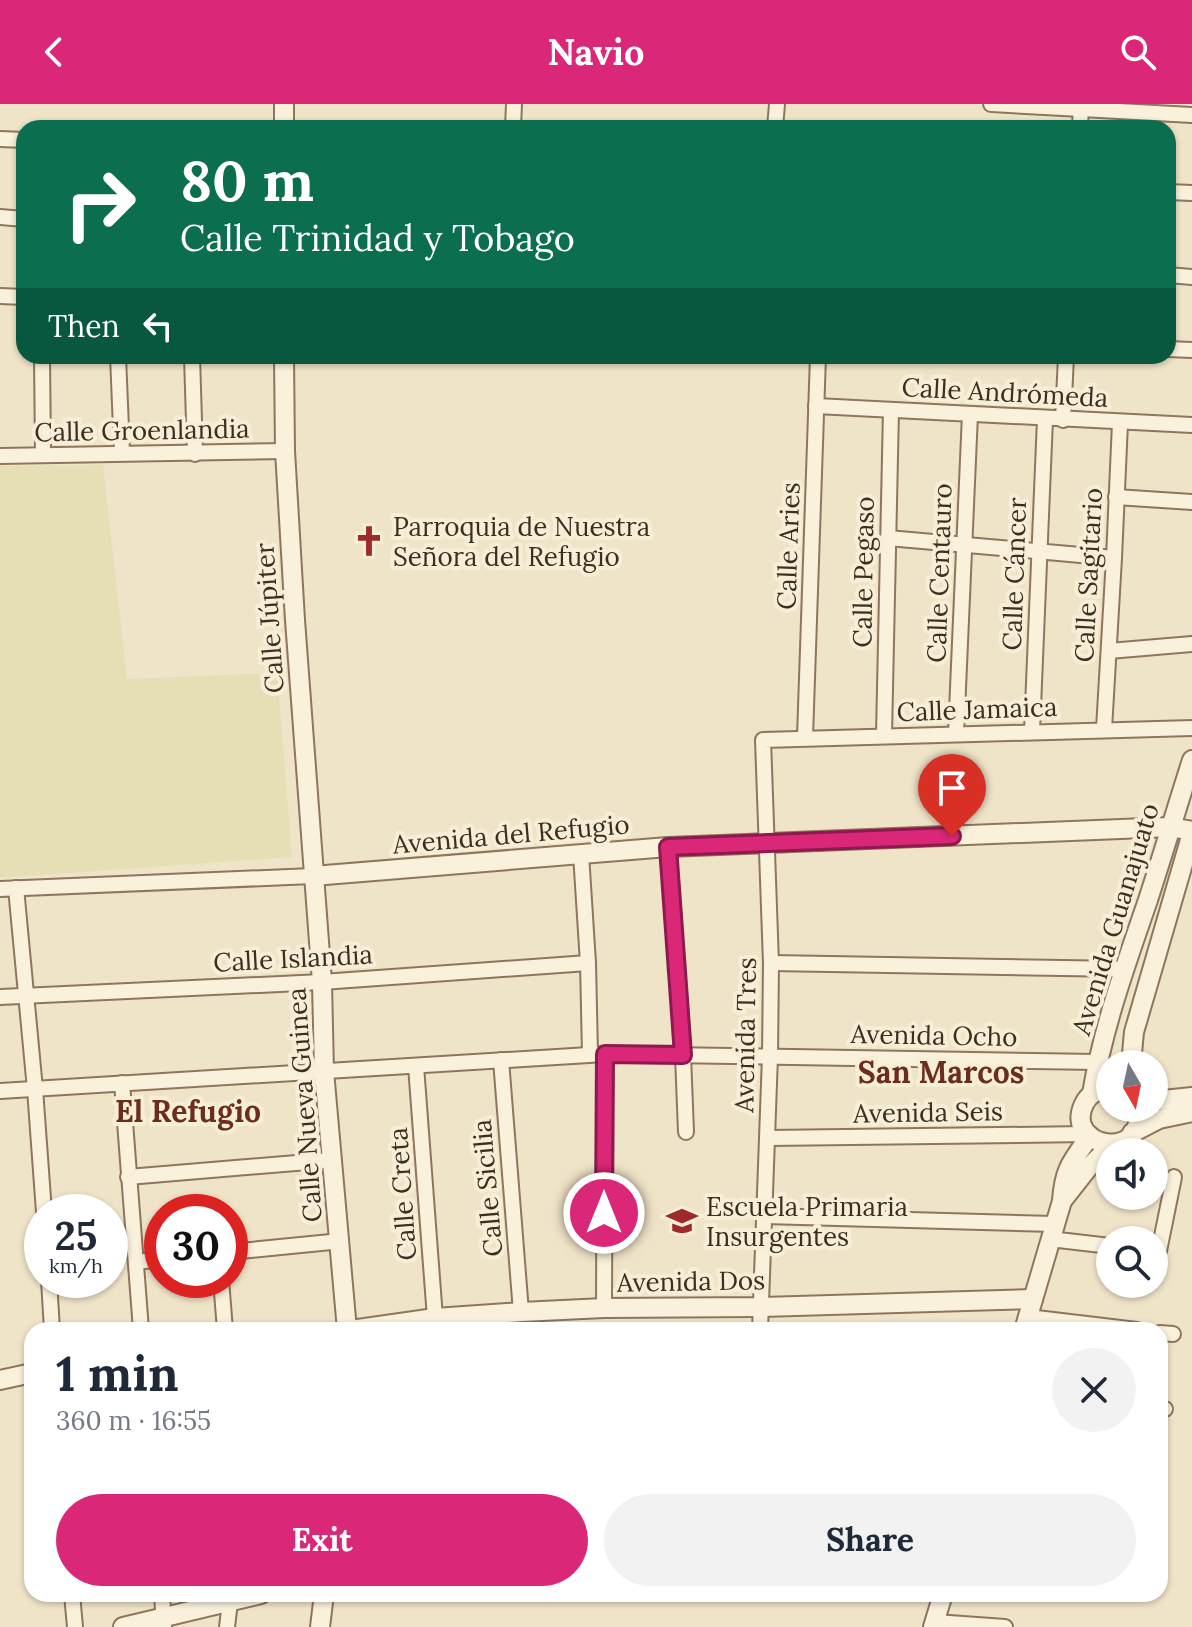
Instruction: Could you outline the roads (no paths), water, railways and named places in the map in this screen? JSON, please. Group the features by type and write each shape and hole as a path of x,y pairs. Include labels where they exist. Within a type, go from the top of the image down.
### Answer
{"street":[{"path":"991,104 1081,106 1192,115"},
{"path":"42,364 43,454"},
{"path":"118,364 122,453"},
{"path":"192,364 195,454"},
{"name":"Calle Júpiter","path":"284,364 285,451 313,876"},
{"name":"Calle Aries","path":"805,737 818,364"},
{"path":"1063,420 1066,364"},
{"name":"Calle Andrómeda","path":"816,406 1192,425"},
{"name":"Calle Pegaso","path":"884,735 891,410"},
{"name":"Calle Centauro","path":"956,734 970,414"},
{"name":"Calle Cáncer","path":"1032,731 1045,419"},
{"name":"Calle Sagitario","path":"1104,729 1120,423"},
{"name":"Calle Groenlandia","path":"0,456 285,451"},
{"path":"1116,497 1192,502"},
{"path":"888,538 1114,558"},
{"path":"1109,651 1192,644"},
{"name":"Calle Jamaica","path":"763,740 1192,728"},
{"name":"Avenida Tres","path":"760,1322 771,963 763,740"},
{"name":"Avenida Guanajuato","path":"1100,1050 1192,760"},
{"name":"Avenida del Refugio","path":"0,889 313,876 668,847 1170,827 1192,832"},
{"name":"Avenida Guanajuato","path":"1132,1050 1134,1032 1192,832"},
{"path":"668,847 686,1132"},
{"path":"581,854 598,1054 604,1308"},
{"name":"Calle Nueva Guinea","path":"313,876 322,982 324,1071 348,1322"},
{"path":"16,888 43,1194"},
{"name":"Calle Islandia","path":"0,997 322,982 588,963"},
{"path":"771,963 1124,969"},
{"name":"Avenida Ocho","path":"0,1091 598,1054 1096,1062"},
{"name":"Calle Sicilia","path":"501,1060 521,1312"},
{"name":"Calle Creta","path":"416,1066 435,1318"},
{"name":"Avenida Guanajuato","path":"1089,1135 1082,1124 1081,1113 1092,1094 1096,1068"},
{"path":"122,1083 140,1322"},
{"path":"1092,1094 1096,1092"},
{"path":"1168,1100 1192,1097"},
{"path":"1126,1138 1159,1119 1192,1112"},
{"path":"1132,1133 1138,1122"},
{"path":"1079,1322 1028,1315 1062,1201 1063,1180 1089,1135 1096,1139"},
{"name":"Avenida Seis","path":"768,1138 1089,1135"},
{"path":"128,1177 332,1160"},
{"path":"1062,1201 1096,1160"},
{"path":"1163,1226 1174,1177"},
{"path":"765,1216 1052,1232 1096,1243"},
{"path":"248,1250 341,1241"},
{"path":"136,1262 144,1261"},
{"path":"50,1298 52,1322"},
{"path":"222,1298 224,1322"},
{"name":"Avenida Dos","path":"406,1322 604,1308 760,1307 1028,1315"},
{"path":"0,1380 24,1375"},
{"path":"73,1602 75,1627"},
{"path":"163,1602 164,1622"},
{"path":"123,1627 164,1622 219,1602"},
{"path":"227,1627 230,1602"},
{"path":"320,1627 323,1602"},
{"path":"941,1602 934,1624 1005,1627"}],"place":[{"name":"Parroquia de Nuestra Señora del Refugio","path":"369,541"},
{"name":"Escuela Primaria Insurgentes","path":"682,1221"}],"district":[{"name":"San Marcos","path":"941,1072"},
{"name":"El Refugio","path":"188,1111"}]}
